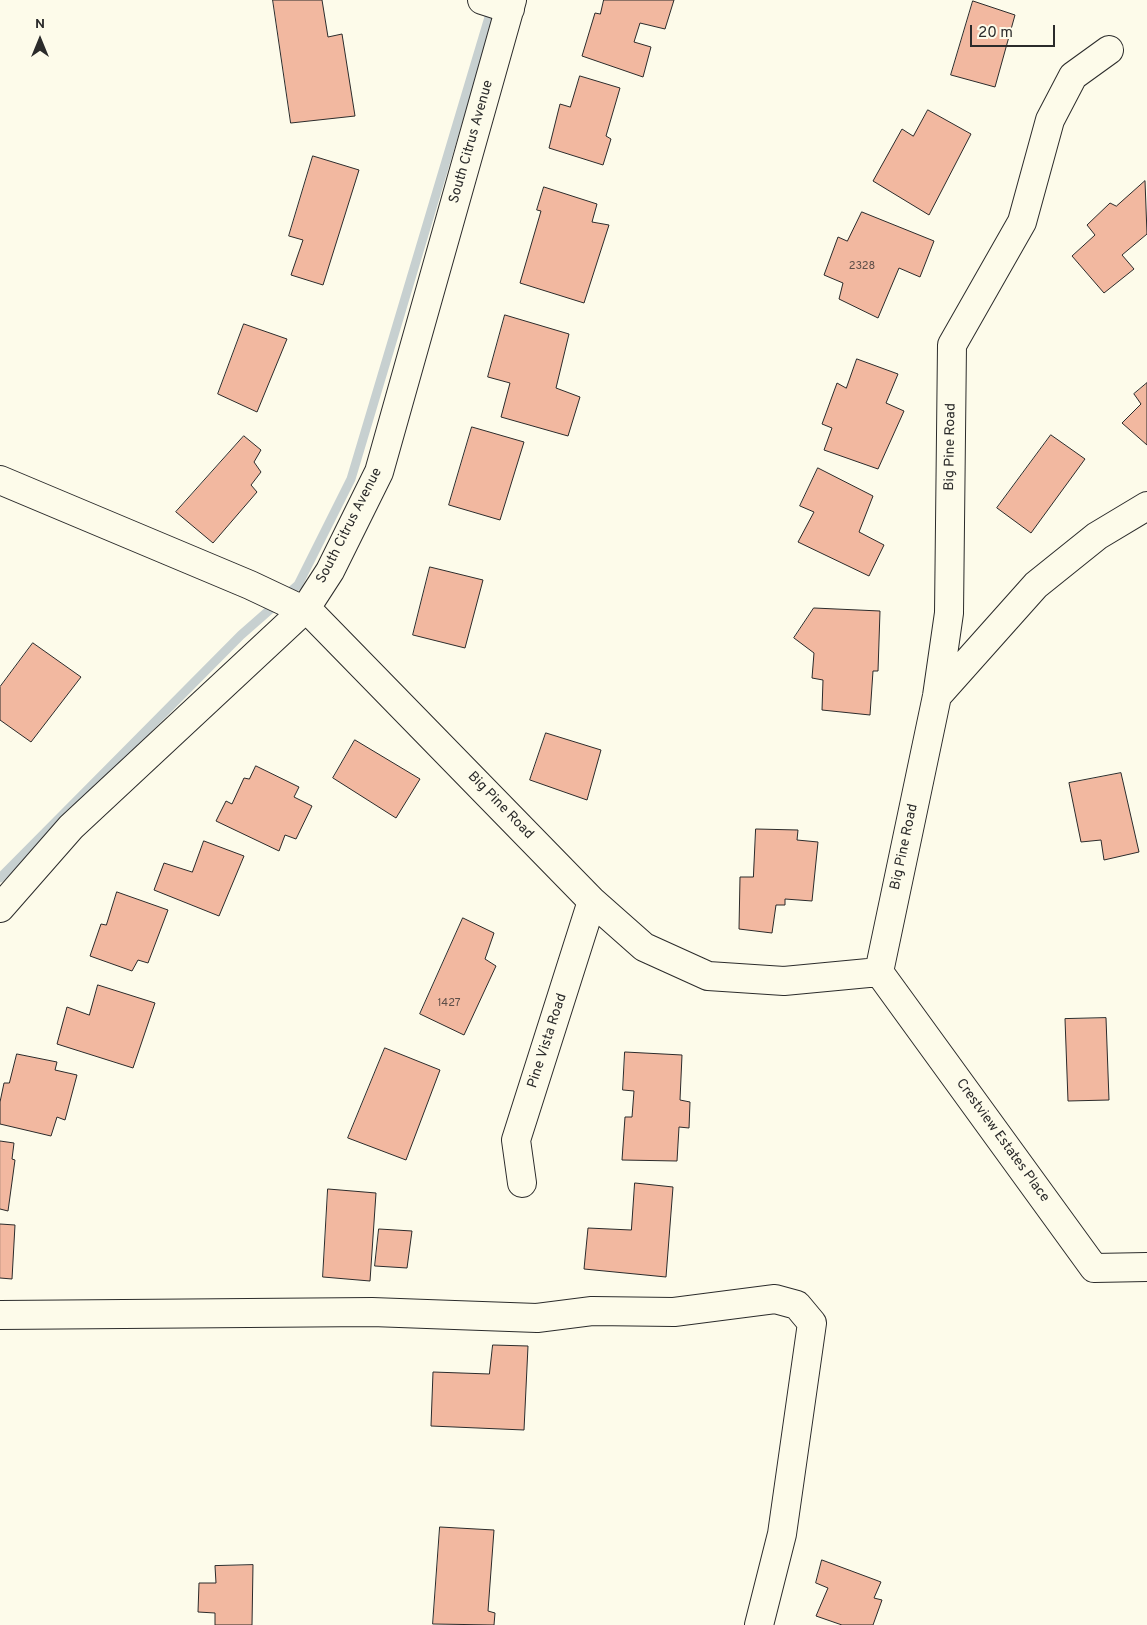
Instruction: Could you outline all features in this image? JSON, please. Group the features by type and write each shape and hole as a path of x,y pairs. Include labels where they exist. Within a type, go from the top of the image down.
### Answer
{"street":[{"path":"482,0 511,4"},
{"name":"South Citrus Avenue","path":"0,907 71,827 304,609 330,572 379,472 511,4"},
{"name":"Big Pine Road","path":"304,609 592,901 644,946 708,976 784,981 879,972 937,696 949,613 952,345 1022,222 1050,120 1073,76 1109,50"},
{"path":"0,480 304,609"},
{"path":"937,696 1036,585 1097,536 1147,506"},
{"name":"Pine Vista Road","path":"522,1184 516,1140 592,901"},
{"name":"Crestview Estates Place","path":"879,972 1094,1268 1147,1267"},
{"path":"0,1315 372,1312 537,1318 592,1311 674,1312 775,1299 797,1304 812,1323 782,1534 759,1625"}],"building":[{"path":"273,0 322,0 328,37 342,34 355,116 291,123"},
{"path":"604,0 674,0 665,29 640,23 634,42 651,47 643,77 582,56 595,13 600,14"},
{"path":"973,1 1015,15 995,87 951,75"},
{"path":"580,76 620,88 606,136 611,139 603,165 549,148 560,104 570,107"},
{"path":"928,110 971,134 929,215 873,181 902,129 913,136"},
{"path":"313,156 359,170 323,285 291,275 303,240 289,236"},
{"path":"1145,181 1147,234 1122,255 1134,269 1104,293 1072,256 1095,235 1087,225 1110,203 1116,206"},
{"path":"544,187 597,204 592,222 609,225 584,303 520,283 541,211 537,210"},
{"path":"862,212 934,241 920,277 899,268 878,318 839,299 843,283 824,275 838,237 847,241"},
{"path":"505,315 569,334 556,388 580,397 568,436 501,417 510,383 488,377"},
{"path":"244,324 287,339 257,412 218,394"},
{"path":"857,359 898,374 886,403 904,411 878,469 824,450 832,428 822,424 837,383 846,388"},
{"path":"1147,383 1147,445 1122,423 1141,404 1134,394"},
{"path":"472,427 524,442 500,520 449,505"},
{"path":"1051,435 1085,459 1031,533 997,508"},
{"path":"244,436 261,450 254,462 261,472 251,485 257,492 213,543 176,512"},
{"path":"818,468 873,496 859,532 884,545 869,576 798,542 814,512 800,506"},
{"path":"430,567 483,580 465,648 413,635"},
{"path":"814,608 880,611 878,671 873,671 870,715 822,710 823,680 812,678 814,653 794,638"},
{"path":"33,643 81,677 31,742 0,720 0,687"},
{"path":"546,733 601,750 587,800 530,780"},
{"path":"355,740 420,779 396,818 333,778"},
{"path":"256,766 299,787 294,797 312,806 296,839 285,835 279,851 216,821 226,801 232,804 244,778 249,779"},
{"path":"1121,773 1139,852 1104,860 1101,840 1081,842 1069,783"},
{"path":"756,829 798,830 797,840 818,842 812,901 785,899 785,905 776,905 772,933 739,929 740,877 753,877"},
{"path":"204,841 244,856 219,916 154,890 164,863 192,872"},
{"path":"117,892 168,910 148,963 138,960 132,971 90,956 101,924 106,925"},
{"path":"463,918 494,933 485,959 496,966 464,1035 420,1014"},
{"path":"98,985 155,1003 133,1068 57,1044 67,1007 89,1015"},
{"path":"1106,1018 1109,1100 1068,1101 1065,1019"},
{"path":"385,1048 440,1070 406,1160 348,1138"},
{"path":"625,1052 682,1055 680,1100 690,1102 689,1128 679,1127 677,1161 622,1160 625,1117 632,1117 634,1091 623,1090"},
{"path":"17,1054 57,1062 55,1070 77,1075 65,1120 57,1117 51,1136 0,1124 0,1102 4,1083 9,1083"},
{"path":"0,1141 14,1143 12,1159 15,1160 8,1211 0,1209"},
{"path":"635,1183 673,1187 666,1277 584,1269 588,1228 631,1230"},
{"path":"328,1189 376,1193 370,1281 323,1277"},
{"path":"0,1224 15,1225 12,1279 0,1278"},
{"path":"379,1229 412,1231 407,1268 375,1266"},
{"path":"493,1345 528,1346 524,1430 431,1426 433,1372 489,1374"},
{"path":"440,1527 494,1530 488,1611 495,1613 494,1625 433,1624"},
{"path":"822,1560 881,1582 874,1598 882,1600 873,1625 842,1625 816,1616 828,1588 816,1583"},
{"path":"253,1565 252,1625 215,1625 215,1613 198,1612 199,1583 216,1583 215,1566"}],"waterway":[{"path":"0,878 241,635 298,585 351,479 492,7"}]}
